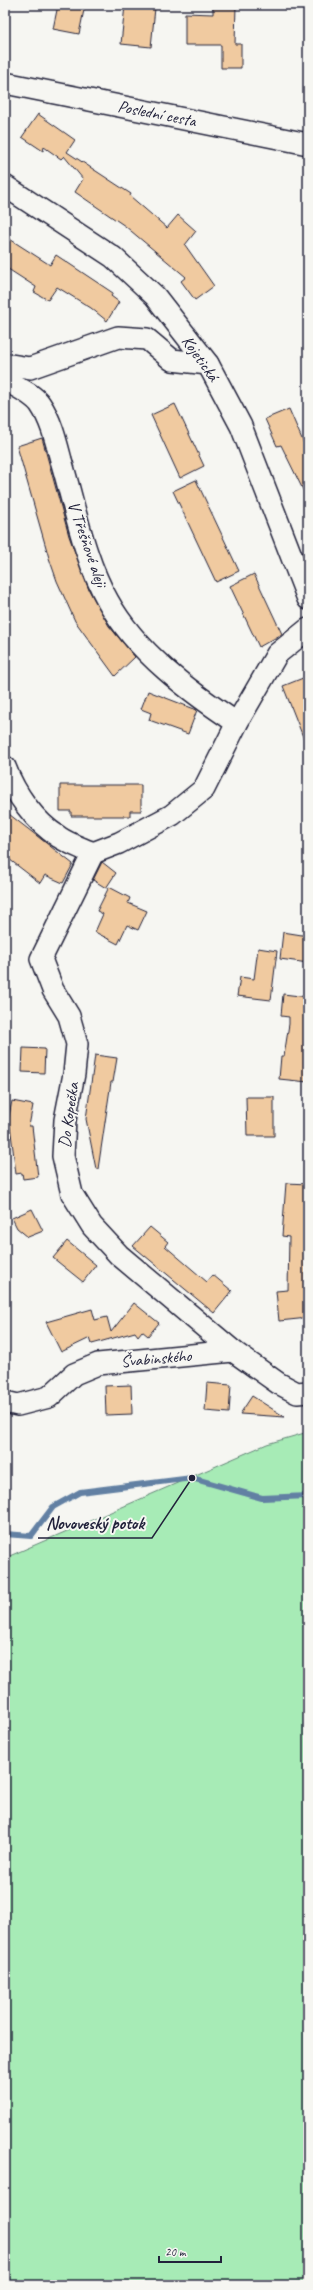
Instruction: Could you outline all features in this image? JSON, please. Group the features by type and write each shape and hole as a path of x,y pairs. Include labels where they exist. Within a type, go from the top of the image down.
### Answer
{"street":[{"name":"Poslední cesta","path":"5,83 308,144"},
{"name":"Kojetická","path":"5,186 113,257 155,296 208,364 241,426 308,599"},
{"path":"5,364 30,368 49,363 118,337 147,339 172,360 208,364"},
{"name":"V Třešňové aleji","path":"5,380 39,403 51,426 93,569 108,602 132,635 157,662 211,705 238,723"},
{"path":"5,767 11,782 32,813 59,837 93,853 118,844 172,815 204,789 238,723 277,654 308,629"},
{"name":"Do Kopečka","path":"93,853 40,959 53,990 69,1016 77,1044 74,1074 64,1120 63,1156 72,1194 92,1226 120,1255 233,1352"},
{"path":"233,1352 278,1383 297,1393 308,1392"},
{"name":"Švabinského","path":"5,1402 18,1405 49,1398 74,1374 98,1364 233,1352"}],"green space":[{"path":"308,1432 308,2285 5,2285 5,1558 267,1444"}],"building":[{"path":"58,5 85,5 79,34 53,29"},
{"path":"125,5 155,8 151,47 121,44"},
{"path":"213,5 236,5 235,44 241,44 241,68 221,68 221,45 185,45 185,13 213,14"},
{"path":"38,114 75,140 67,152 131,194 130,196 167,228 178,215 196,231 185,245 214,286 195,300 181,281 186,277 125,226 75,192 83,179 64,156 61,159 44,147 43,151 22,137"},
{"path":"5,236 50,265 56,255 113,293 111,296 119,302 107,321 91,308 57,287 48,300 34,292 36,287 5,267"},
{"path":"175,404 204,466 180,478 151,415"},
{"path":"289,409 308,453 308,500 281,445 277,446 265,419"},
{"path":"42,438 69,536 89,590 109,626 135,657 115,676 75,621 57,581 49,558 17,446"},
{"path":"196,480 239,571 216,582 173,491"},
{"path":"254,574 282,634 259,647 230,586"},
{"path":"308,676 308,747 307,747 283,686"},
{"path":"148,691 197,710 188,734 149,720 151,713 141,709"},
{"path":"60,785 141,785 141,811 130,811 130,816 71,816 71,811 60,811"},
{"path":"5,811 73,864 63,883 45,875 40,883 5,856"},
{"path":"102,862 116,873 106,888 93,880"},
{"path":"109,887 130,898 128,903 147,911 138,930 127,925 118,944 95,932 103,914 97,911"},
{"path":"283,932 308,936 308,963 280,959"},
{"path":"258,948 277,951 271,1000 237,996 240,977 254,979"},
{"path":"283,994 308,997 308,1082 279,1079 281,1056 284,1056 289,1024 289,1017 281,1016"},
{"path":"23,1048 45,1049 44,1073 22,1072"},
{"path":"95,1055 117,1058 113,1082 111,1082 98,1169 96,1169 86,1119"},
{"path":"246,1097 274,1097 274,1136 247,1136"},
{"path":"12,1101 33,1105 29,1126 32,1126 38,1177 23,1179 22,1173 16,1174 10,1125 7,1125"},
{"path":"286,1183 308,1184 306,1283 308,1318 279,1321 276,1291 288,1290 289,1237 282,1236"},
{"path":"32,1209 43,1231 28,1237 17,1228 12,1218"},
{"path":"150,1227 168,1242 165,1246 207,1282 213,1275 232,1291 214,1313 133,1246"},
{"path":"67,1241 96,1265 83,1282 53,1258"},
{"path":"134,1303 159,1323 148,1336 142,1331 138,1336 135,1332 92,1344 90,1338 61,1352 46,1322 92,1309 95,1320 107,1317 111,1332"},
{"path":"207,1383 231,1385 229,1413 205,1411"},
{"path":"131,1385 132,1414 106,1415 105,1386"},
{"path":"252,1396 285,1417 240,1414"}],"waterway":[{"path":"5,1534 31,1536 53,1507 80,1492 192,1478 262,1498 308,1496"}],"place":[{"name":"Novoveský potok","path":"192,1478"}]}
